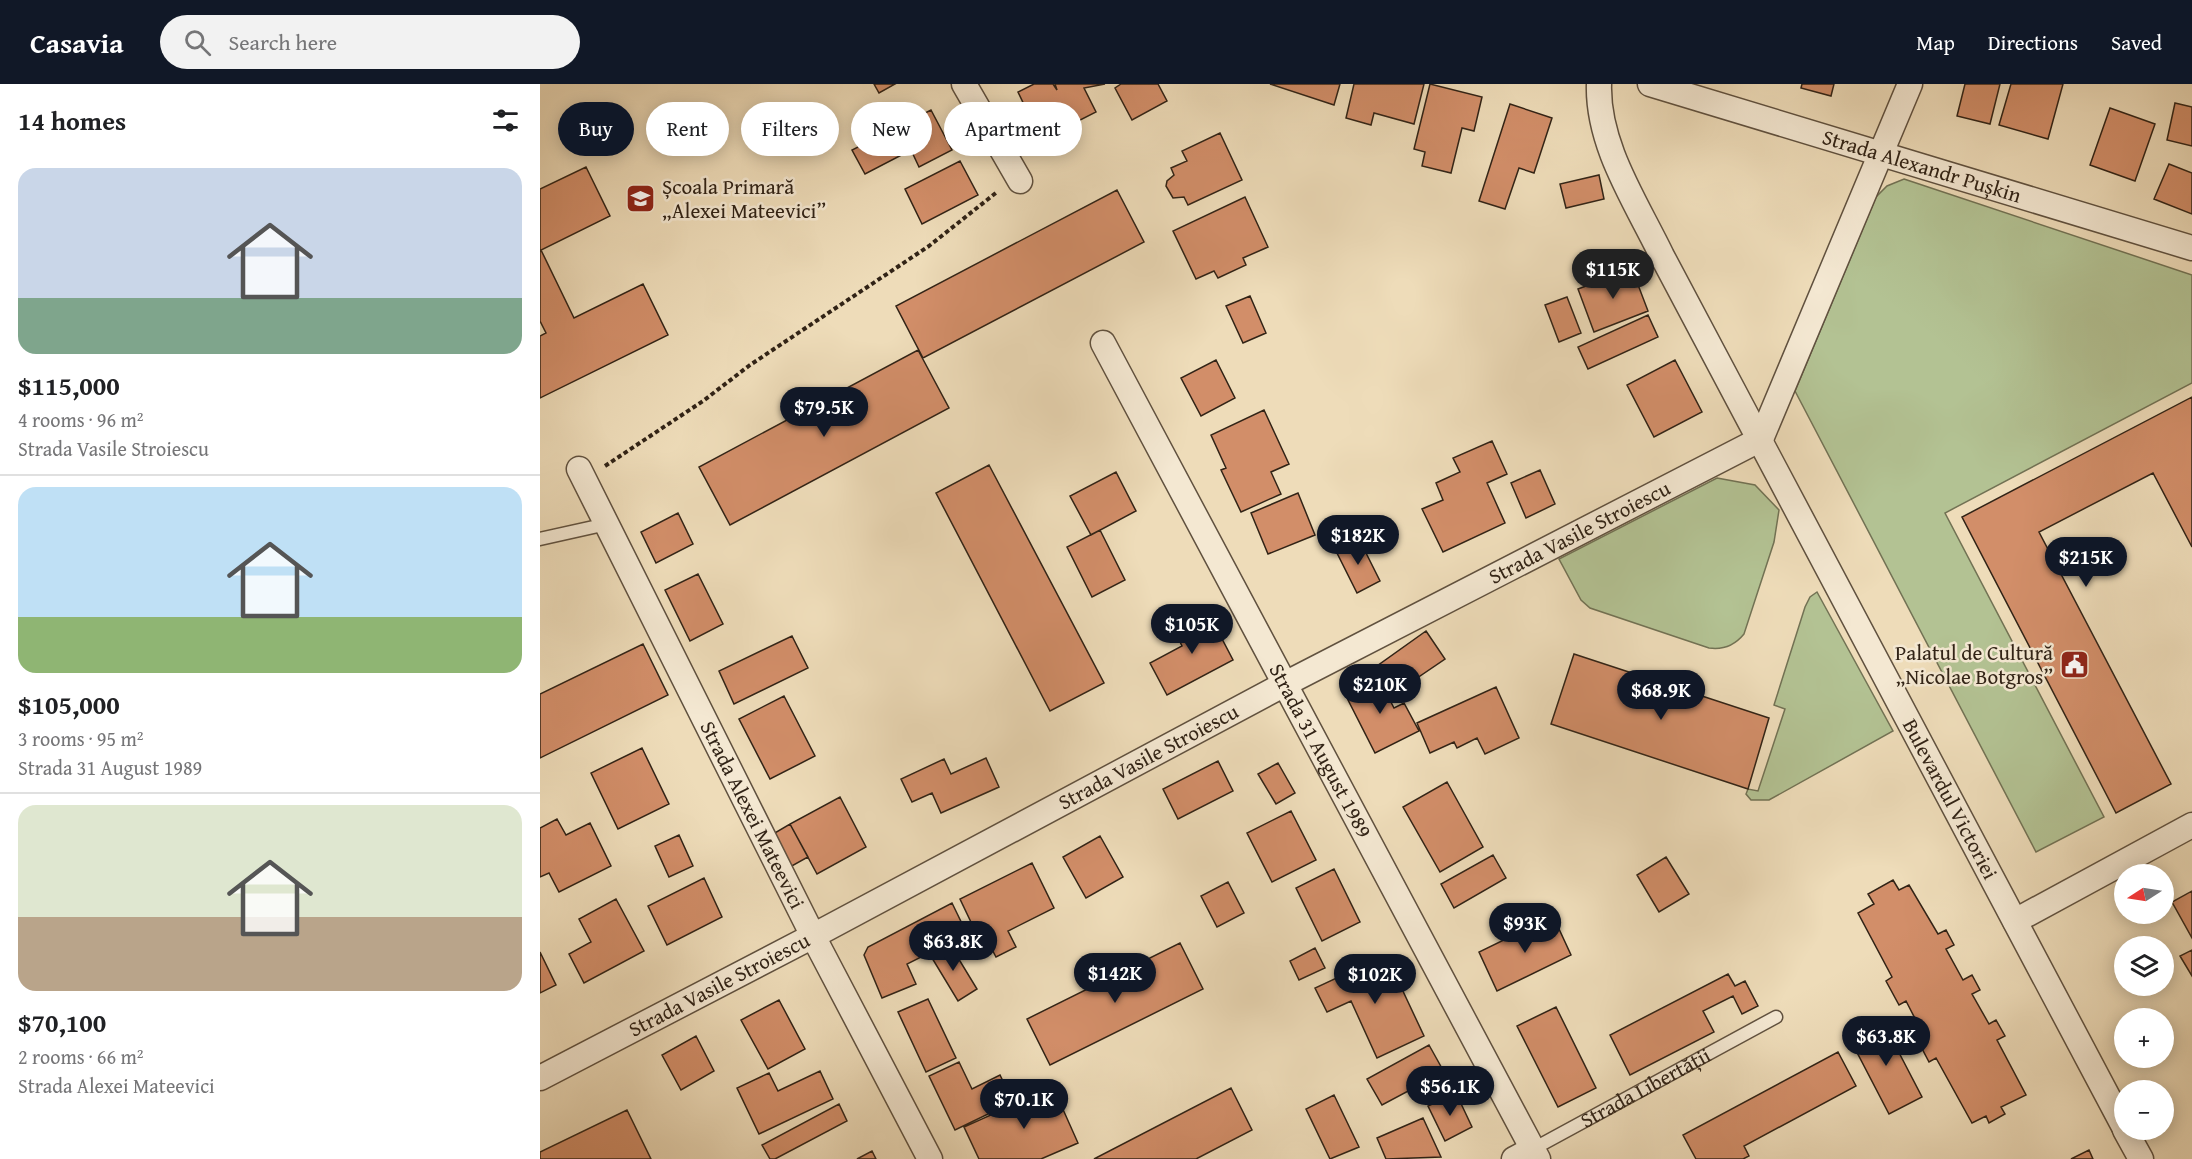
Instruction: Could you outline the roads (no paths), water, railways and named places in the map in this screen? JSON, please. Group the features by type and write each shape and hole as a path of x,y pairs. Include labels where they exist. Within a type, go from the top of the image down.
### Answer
{"street":[{"path":"964,84 1018,179"},
{"name":"Bulevardul Victoriei","path":"1599,84 1598,108 1606,140 1662,256 2114,1107"},
{"name":"Strada Alexandr Pușkin","path":"1650,84 1880,156 2192,248"},
{"path":"1761,439 1910,84"},
{"name":"Strada 31 August 1989","path":"1103,343 1528,1156"},
{"name":"Strada Vasile Stroiescu","path":"540,1078 813,936 1283,685 1761,439"},
{"name":"Strada Alexei Mateevici","path":"581,475 813,936 930,1159"},
{"path":"2014,921 2192,825"},
{"name":"Bulevardul Victoriei","path":"2131,1140 2141,1159"}],"lane":[{"path":"540,539 607,524"},
{"name":"Strada Libertății","path":"1528,1156 1776,1017"}],"place":[{"name":"Școala Primară „Alexei Mateevici”","path":"641,199"},
{"name":"Palatul de Cultură „Nicolae Botgros”","path":"2074,665"}]}
